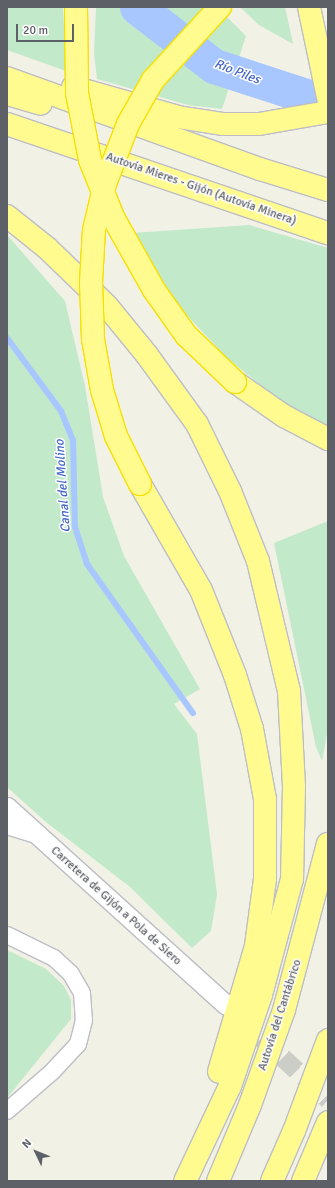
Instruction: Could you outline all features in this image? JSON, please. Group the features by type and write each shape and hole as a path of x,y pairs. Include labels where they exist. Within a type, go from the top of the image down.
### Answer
{"highway":[{"path":"76,7 77,94 90,160 114,219 133,256 186,334 235,382 284,416 328,439"},
{"path":"173,1181 213,1089 256,946 266,879 265,799 252,729 232,668 201,590 140,484 116,436 102,390 92,339 91,282 94,230 105,184 128,124 153,80 220,7"},
{"path":"309,7 317,37 328,97"},
{"path":"7,68 178,117 223,124 259,124 328,112"},
{"path":"7,78 328,190"},
{"path":"7,94 193,144"},
{"path":"7,116 74,145"},
{"path":"7,124 74,145"},
{"name":"Autovía Mieres - Gijón (Autovía Minera)","path":"74,145 328,233"},
{"path":"7,216 47,248 107,306 147,356 197,424 230,491 258,561 289,691 294,786 292,879 261,995 230,1086 185,1181"},
{"name":"Autovía del Cantábrico","path":"218,1181 250,1105 284,1010 328,844"},
{"path":"272,1181 294,1132 328,1040"},
{"path":"303,1181 328,1122"}],"street":[{"name":"Carretera de Gijón a Pola de Siero","path":"7,807 226,1005"},
{"path":"7,826 40,836"},
{"path":"7,935 54,958 71,974 82,993 84,1020 78,1044 53,1071 7,1111"}],"green space":[{"path":"7,7 63,7 66,71 7,50"},
{"path":"96,7 217,7 246,36 222,109 188,105 97,79 94,53"},
{"path":"240,7 285,7 293,44 259,25"},
{"path":"249,225 328,248 328,427 282,402 228,359 179,307 133,233"},
{"path":"7,235 65,301 85,386 103,497 124,556 200,689 174,704 197,734 217,894 211,931 192,948 130,887 46,822 7,787"},
{"path":"328,521 328,728 322,761 316,747 274,543"},
{"path":"7,950 46,969 64,986 71,1000 71,1019 7,1098"}],"waterway":[{"name":"Río Piles","path":"137,7 214,66 328,103"},
{"name":"Canal del Molino","path":"7,338 61,411 73,440 75,527 87,564 193,713"}],"tunnel":[{"path":"240,1018 328,1099"}]}
